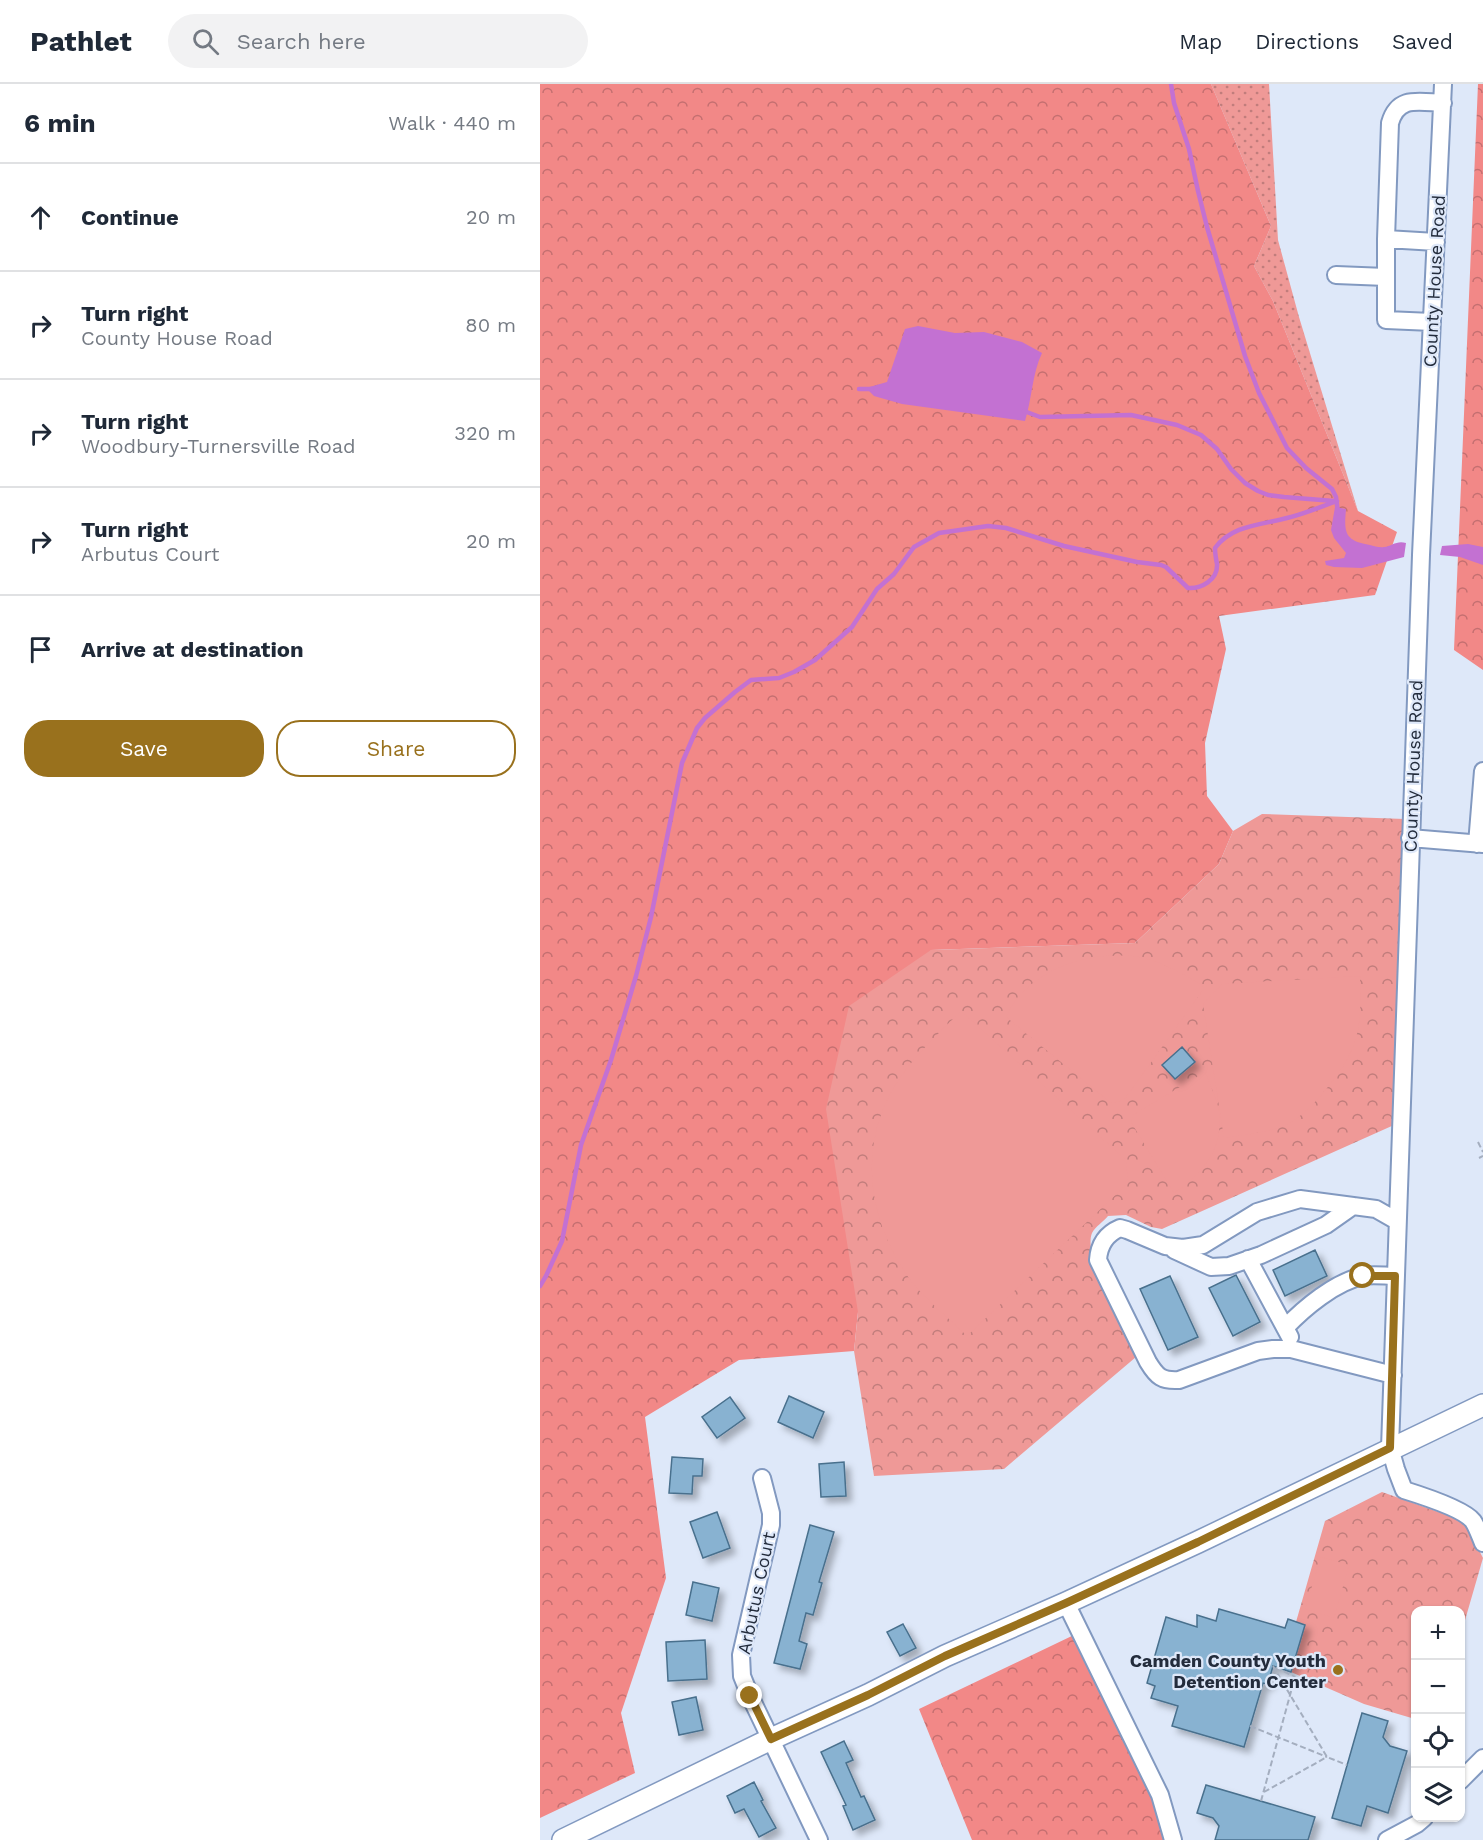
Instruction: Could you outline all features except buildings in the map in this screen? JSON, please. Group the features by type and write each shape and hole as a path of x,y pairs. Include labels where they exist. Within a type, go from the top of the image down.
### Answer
{"main road":[{"path":"563,1840 945,1656 1198,1542 1483,1405"}],"street":[{"name":"County House Road","path":"1443,84 1410,838 1390,1448 1404,1490 1466,1516 1473,1521 1483,1543"},
{"path":"1432,322 1386,320 1390,123 1398,107 1405,103 1443,103"},
{"path":"1386,239 1436,242"},
{"path":"1336,274 1386,277"},
{"path":"1410,838 1480,844 1483,771"},
{"path":"1163,1245 1183,1248 1203,1245 1257,1212 1300,1199 1376,1209 1397,1221"},
{"path":"1353,1206 1326,1225 1229,1266 1211,1267 1119,1228 1113,1231 1102,1244 1098,1260 1148,1362 1161,1378 1168,1381 1179,1380 1258,1351 1273,1349 1297,1350 1393,1374"},
{"path":"1248,1259 1297,1350"},
{"path":"1285,1328 1298,1315 1337,1286 1363,1276 1395,1276"},
{"name":"Arbutus Court","path":"762,1478 771,1513 771,1525 743,1643 741,1667 745,1685 819,1840"},
{"path":"1066,1603 1160,1795 1173,1840"},
{"path":"1465,1777 1483,1758"},
{"path":"1387,1840 1419,1822"}],"path":[{"path":"1478,1142 1483,1154 1479,1158"},
{"path":"1261,1801 1278,1737 1290,1695 1295,1677 1273,1666 1290,1695 1327,1757"},
{"path":"1251,1726 1347,1765"},
{"path":"1263,1792 1327,1757"}],"green space":[{"path":"540,84 1211,84 1271,226 1254,266 1273,301 1358,511 1397,532 1375,595 1219,616 1226,649 1205,743 1207,796 1233,831 1219,864 1135,943 931,950 858,1312 854,1351 739,1360 645,1417 666,1578 621,1713 635,1773 540,1818"},
{"path":"1211,84 1269,84 1278,240 1358,511 1273,301 1254,266 1271,226"},
{"path":"1478,84 1483,84 1483,670 1454,650"},
{"path":"1262,814 1405,819 1394,1125 1162,1229 1151,1227 1126,1215 1108,1216 1092,1233 1093,1259 1106,1295 1136,1357 1004,1469 874,1476 854,1351 858,1312 826,1109 849,1006 931,950 1135,943 1219,864 1233,831"},
{"path":"1104,956 1133,956 1151,960 1202,985 1203,990 1124,1100 1111,1103 1006,1017 1013,1004 1034,982 1060,967"},
{"path":"1360,976 1360,1012 1356,1039 1344,1065 1322,1094 1304,1112 1283,1126 1224,1138 1203,1004 1222,984"},
{"path":"961,1011 1126,1160 1128,1183 967,1336 917,1288 897,1259 885,1235 877,1211 872,1161 875,1136 882,1111 894,1087 916,1057"},
{"path":"1205,1072 1218,1107 1220,1121 1216,1146 1195,1176 1174,1193 1131,1122 1133,1115"},
{"path":"1382,1492 1464,1521 1483,1558 1465,1620 1465,1606 1411,1606 1411,1718 1364,1704 1291,1672 1305,1625 1296,1622 1325,1521"},
{"path":"1321,1557 1349,1565 1334,1618 1305,1609"},
{"path":"1076,1634 1174,1840 972,1840 919,1709"}],"shaded area":[{"path":"918,326 955,333 984,332 1022,342 1042,353 1036,369 1025,421 902,404 874,396 866,388 887,382 905,329"},
{"path":"1335,507 1346,509 1345,524 1350,538 1381,547 1400,542 1406,543 1404,557 1362,568 1326,565 1325,561 1344,558 1346,553 1334,538 1331,530"},
{"path":"1468,544 1483,547 1483,565 1460,557 1440,555 1442,546"}],"waterway":[{"path":"1171,84 1207,227 1245,356 1259,393 1287,448 1306,468 1332,489 1336,497 1338,513"},
{"path":"859,389 872,389"},
{"path":"1024,411 1040,417 1131,415 1177,425 1201,435 1217,449 1231,469 1245,483 1258,491 1268,495 1334,501"},
{"path":"540,1286 562,1241 581,1145 611,1060 636,976 651,917 682,763 697,728 705,718 751,680 779,678 815,660 852,627 877,589 894,574 914,547 939,533 988,526 1006,528 1064,546 1161,565 1188,588 1193,588 1212,579 1217,570 1215,548 1222,540 1238,530 1293,516 1337,501"}],"place":[{"name":"Camden County Youth Detention Center","path":"1338,1670"}],"route":[{"path":"750,1696 771,1739 868,1695 945,1656 1198,1542 1390,1448 1395,1276 1363,1276"}]}
